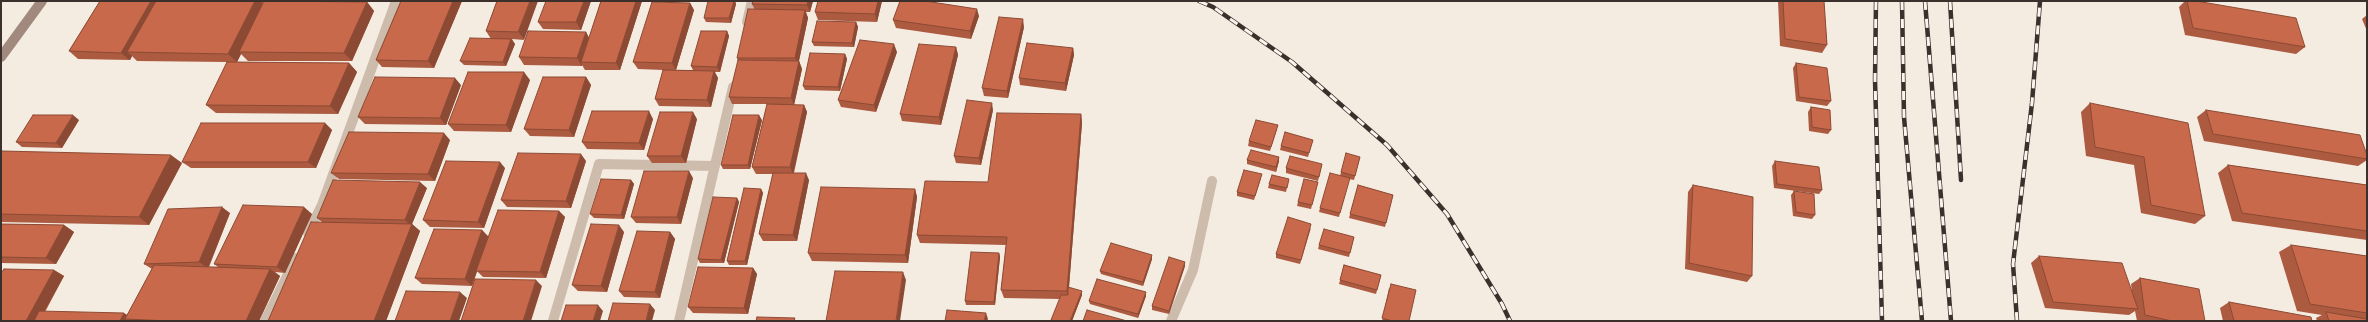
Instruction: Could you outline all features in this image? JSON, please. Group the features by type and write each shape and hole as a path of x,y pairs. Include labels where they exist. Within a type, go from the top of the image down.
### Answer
{"main road":[{"path":"1,57 42,1"}],"street":[{"path":"265,321 322,205 396,1"},
{"path":"745,31 752,1"},
{"path":"679,321 735,76"},
{"path":"553,321 600,164 715,166"},
{"path":"1171,321 1193,270 1212,181"}],"building":[{"path":"100,1 151,1 121,53 69,51"},
{"path":"156,1 255,1 228,54 127,52"},
{"path":"264,1 367,2 344,53 239,52"},
{"path":"401,1 453,1 428,61 376,60"},
{"path":"497,1 530,1 518,32 486,31"},
{"path":"546,1 584,1 576,22 538,22"},
{"path":"601,1 636,1 616,63 581,62"},
{"path":"708,1 734,1 729,18 704,18"},
{"path":"753,1 808,1 807,5 752,4"},
{"path":"818,1 878,1 875,14 815,12"},
{"path":"900,1 925,1 977,9 970,31 893,20"},
{"path":"1783,1 1824,1 1827,45 1785,39"},
{"path":"2187,1 2196,1 2296,18 2305,47 2193,28"},
{"path":"652,2 690,3 672,63 633,62"},
{"path":"748,9 805,10 795,58 737,58"},
{"path":"999,17 1023,19 1007,91 982,88"},
{"path":"817,21 856,22 852,43 812,42"},
{"path":"528,31 586,32 577,58 519,57"},
{"path":"701,31 727,31 717,67 691,66"},
{"path":"470,38 511,39 503,62 460,61"},
{"path":"860,40 894,44 874,105 838,100"},
{"path":"1027,43 1073,48 1065,83 1019,78"},
{"path":"919,44 956,47 939,117 900,114"},
{"path":"810,53 845,54 838,87 803,86"},
{"path":"738,60 799,61 791,98 729,97"},
{"path":"227,62 349,63 330,106 206,105"},
{"path":"1796,63 1827,68 1831,101 1799,97"},
{"path":"663,70 714,71 707,100 655,99"},
{"path":"468,72 524,72 506,125 448,124"},
{"path":"375,77 455,78 440,118 358,117"},
{"path":"543,77 586,77 569,130 524,129"},
{"path":"967,100 992,103 979,158 954,156"},
{"path":"2090,103 2188,123 2205,216 2151,205 2144,157 2095,147"},
{"path":"767,104 804,105 790,167 752,167"},
{"path":"1811,107 1830,110 1831,130 1812,127"},
{"path":"2206,110 2360,135 2367,159 2213,134"},
{"path":"592,111 649,111 639,143 582,142"},
{"path":"660,112 693,112 681,156 647,156"},
{"path":"997,113 1081,114 1067,291 1001,290 1007,237 917,235 925,181 988,182"},
{"path":"33,115 73,115 56,143 16,142"},
{"path":"733,115 759,115 748,165 721,165"},
{"path":"1256,120 1278,125 1271,147 1249,141"},
{"path":"201,123 325,123 308,162 182,162"},
{"path":"349,132 444,133 428,174 331,173"},
{"path":"1285,132 1313,140 1309,153 1281,146"},
{"path":"1251,150 1279,157 1276,167 1247,160"},
{"path":"1,151 171,155 139,217 1,214"},
{"path":"518,153 581,154 566,201 501,200"},
{"path":"1346,153 1360,157 1355,176 1341,172"},
{"path":"1290,156 1322,164 1319,177 1286,168"},
{"path":"446,161 500,162 478,222 423,220"},
{"path":"1775,161 1819,167 1822,190 1777,184"},
{"path":"2228,165 2367,185 2367,231 2242,213"},
{"path":"1244,170 1262,174 1255,196 1237,192"},
{"path":"644,171 689,171 677,217 631,217"},
{"path":"773,173 806,173 793,235 759,234"},
{"path":"1330,173 1350,178 1340,213 1320,208"},
{"path":"1272,175 1289,179 1287,188 1269,184"},
{"path":"601,179 631,180 621,215 590,214"},
{"path":"1304,179 1318,182 1312,205 1298,202"},
{"path":"333,180 420,182 405,220 317,218"},
{"path":"1358,185 1393,195 1386,223 1350,214"},
{"path":"1693,185 1753,197 1752,276 1689,263"},
{"path":"821,187 915,189 905,255 808,253"},
{"path":"744,188 761,189 745,261 727,261"},
{"path":"1794,191 1814,194 1815,215 1796,212"},
{"path":"713,197 737,198 721,260 698,259"},
{"path":"243,205 304,207 277,267 214,264"},
{"path":"222,207 199,262 144,264 168,209"},
{"path":"498,210 559,211 540,272 476,271"},
{"path":"1288,217 1311,224 1301,260 1276,254"},
{"path":"311,222 412,224 374,321 268,321"},
{"path":"1,224 64,225 46,258 1,257"},
{"path":"591,224 619,225 601,286 572,285"},
{"path":"434,229 482,230 465,279 415,278"},
{"path":"1324,229 1354,237 1350,253 1319,245"},
{"path":"637,231 670,232 655,292 619,291"},
{"path":"1111,243 1152,255 1143,282 1100,271"},
{"path":"2291,245 2367,256 2367,313 2310,304"},
{"path":"971,252 999,253 994,302 965,301"},
{"path":"2039,256 2122,263 2138,309 2053,302"},
{"path":"1169,257 1185,262 1169,311 1152,306"},
{"path":"154,265 270,269 246,321 169,321 125,319"},
{"path":"1344,265 1381,275 1377,290 1340,280"},
{"path":"698,267 753,268 744,308 688,307"},
{"path":"4,269 54,270 26,321 1,321 1,273"},
{"path":"835,271 903,272 896,321 826,321"},
{"path":"2140,278 2199,289 2205,321 2172,321 2145,315"},
{"path":"475,279 536,280 523,321 461,321"},
{"path":"1097,279 1146,292 1138,314 1089,301"},
{"path":"1391,284 1416,290 1409,321 1392,321 1382,318"},
{"path":"1068,287 1082,291 1070,321 1051,320 1061,295 1068,295"},
{"path":"406,291 460,292 450,321 395,321"},
{"path":"2229,302 2311,317 2312,321 2234,321"},
{"path":"613,303 650,304 646,321 608,321"},
{"path":"566,305 598,305 593,321 561,321"},
{"path":"947,310 986,313 984,321 945,321"},
{"path":"1087,310 1127,321 1083,321"},
{"path":"39,311 124,313 120,321 34,321"},
{"path":"2326,312 2367,319 2367,321 2329,321"},
{"path":"757,317 795,318 794,321 756,321"}],"railway":[{"path":"1199,1 1213,7 1292,62 1387,145 1447,214 1502,304 1510,321"},
{"path":"1876,1 1875,80 1882,321"},
{"path":"1902,1 1904,117 1922,321"},
{"path":"1925,1 1951,321"},
{"path":"1950,1 1961,180"},
{"path":"2017,321 2013,264 2032,103 2040,1"}]}
